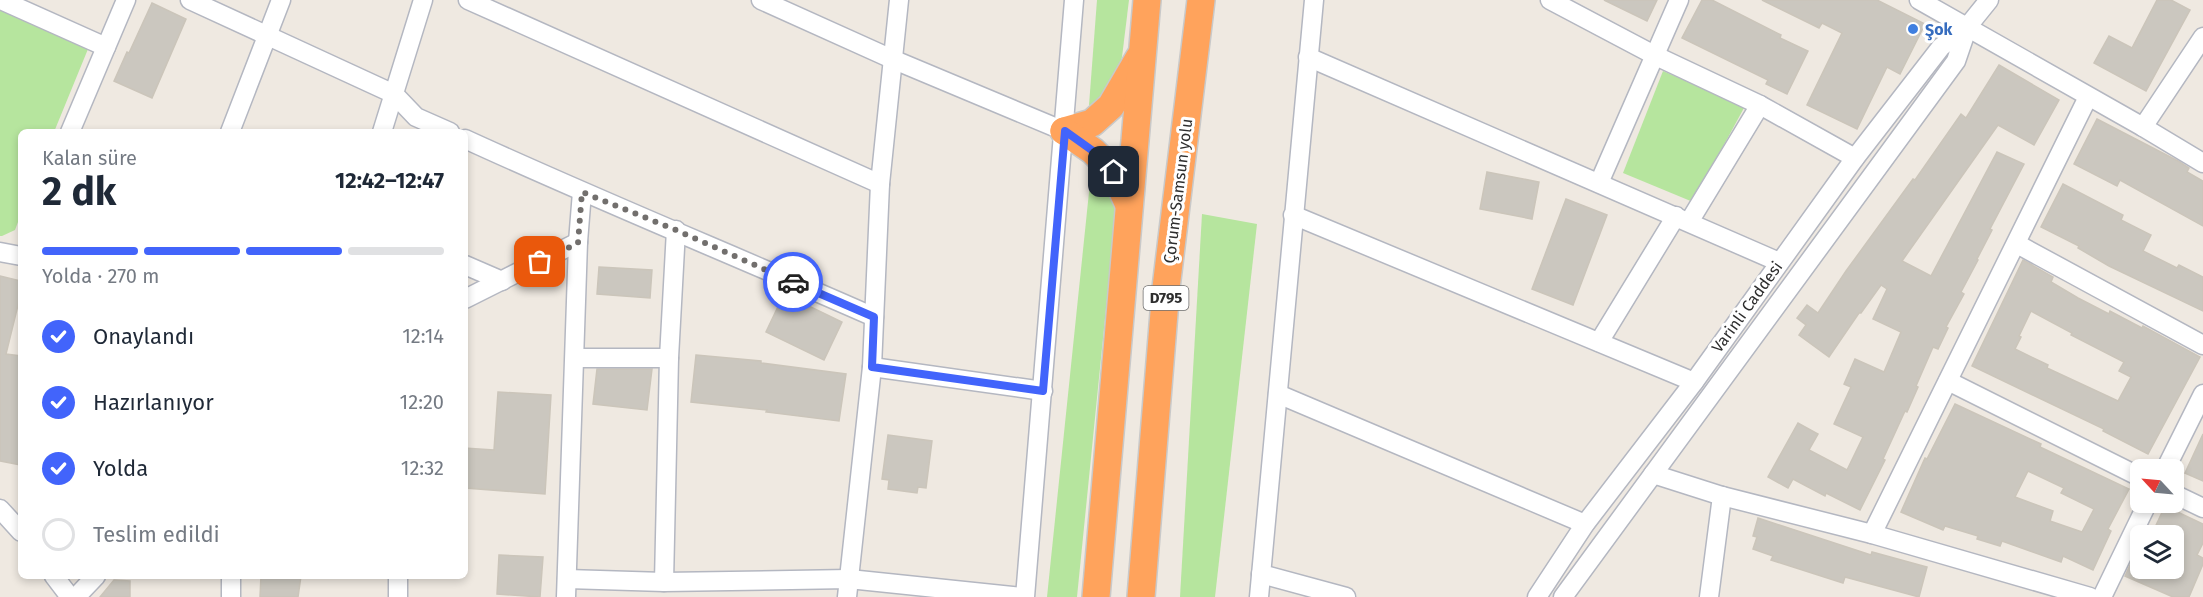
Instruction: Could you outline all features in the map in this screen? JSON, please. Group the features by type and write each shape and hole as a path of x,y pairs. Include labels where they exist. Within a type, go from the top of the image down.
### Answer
{"highway":[{"name":"D795","path":"1096,597 1147,0"},
{"name":"Çorum-Samsun yolu","path":"1141,597 1166,288 1201,0"},
{"path":"1065,131 1092,123 1111,106 1144,51"},
{"path":"1065,131 1093,151 1114,172 1130,209"}],"street":[{"path":"1,0 106,47"},
{"path":"71,129 126,0"},
{"path":"190,0 394,94 416,117 443,129"},
{"path":"231,129 281,0"},
{"path":"383,129 423,0"},
{"path":"468,0 880,184"},
{"path":"761,0 892,59 1065,131"},
{"path":"848,588 872,367 880,184 899,0"},
{"path":"582,192 578,243 566,588 664,582 1024,597 1065,131 1074,0"},
{"path":"1259,597 1314,0"},
{"path":"1550,0 1656,56 1760,105 1855,158"},
{"path":"1599,183 1679,0"},
{"path":"1919,0 1968,26 2203,163"},
{"name":"Varinli Caddesi","path":"1537,597 1585,524 1694,382 1855,158 1941,47 1968,26 1989,0"},
{"name":"Varinli Caddesi","path":"1563,597 1956,61 1968,26"},
{"path":"2143,127 2203,37"},
{"path":"1308,57 1779,262"},
{"path":"1872,534 2088,97"},
{"path":"1599,342 1760,105"},
{"path":"468,140 582,192 676,230 874,317"},
{"path":"1293,214 1694,382"},
{"path":"664,582 669,358 676,230"},
{"path":"468,298 578,243"},
{"path":"2017,244 2203,345"},
{"path":"468,266 502,281"},
{"path":"575,358 669,358"},
{"path":"872,367 1043,391"},
{"path":"1948,381 2130,472"},
{"path":"1278,394 1585,524"},
{"path":"2170,459 2203,394"},
{"path":"1653,474 1722,496 1872,534 2090,597"},
{"path":"1709,597 1722,496"},
{"path":"2184,499 2203,508"},
{"path":"2102,597 2143,513"},
{"path":"1261,574 1346,597"},
{"path":"57,579 73,597"},
{"path":"73,579 73,597"},
{"path":"73,597 93,579"},
{"path":"231,579 231,597"},
{"path":"398,579 398,597"}],"green space":[{"path":"1097,0 1129,0 1122,57 1109,103 1089,105"},
{"path":"0,10 88,49 55,129 18,129 18,222 15,230 0,236"},
{"path":"1663,71 1745,106 1693,202 1623,173"},
{"path":"1102,170 1117,199 1077,597 1047,597 1091,173"},
{"path":"1202,214 1257,224 1215,597 1180,597"}],"building":[{"path":"1604,0 1657,0 1647,21"},
{"path":"1702,0 1712,0 1808,51 1787,94 1766,84 1768,80 1682,38"},
{"path":"1762,0 1877,0 1925,24 1900,74 1887,67 1857,129 1807,105 1842,33 1822,23 1819,28"},
{"path":"2157,0 2171,0 2190,10 2146,91 2094,63 2109,36 2132,48"},
{"path":"152,3 186,19 152,98 114,81"},
{"path":"1999,65 2059,100 2034,145 1998,125 1902,261 1931,276 1997,152 2024,164 1990,229 1992,230 1961,292 1964,294 1946,327 1948,328 1938,349 1933,347 1907,412 1905,411 1883,459 1885,460 1860,510 1826,493 1825,496 1793,479 1788,488 1768,477 1798,423 1818,434 1809,450 1847,470 1863,437 1834,424 1851,387 1844,384 1855,359 1884,372 1901,332 1873,319 1887,289 1881,285 1829,357 1799,335 1806,325 1797,318 1807,305 1818,313 1961,114 1966,118"},
{"path":"2097,119 2178,161 2189,168 2187,172 2203,181 2203,226 2120,180 2117,186 2074,164"},
{"path":"1487,172 1539,182 1532,219 1480,209"},
{"path":"2063,184 2123,215 2121,220 2151,235 2143,251 2177,268 2179,265 2203,277 2203,311 2109,266 2078,248 2079,246 2041,227"},
{"path":"1566,199 1607,215 1573,305 1532,289"},
{"path":"2023,260 2053,277 2051,282 2078,298 2109,314 2110,311 2142,328 2143,326 2200,357 2148,454 2103,431 2104,429 1972,366","holes":["2031,311 2072,333 2071,335 2124,362 2119,371 2131,377 2118,401 2047,368 2048,365 2015,349"]},
{"path":"599,267 652,270 650,298 597,294"},
{"path":"0,276 18,280 18,305 6,354 18,356 18,464 0,461"},
{"path":"784,294 842,322 824,360 766,332"},
{"path":"696,355 761,361 761,363 846,374 839,421 691,402"},
{"path":"597,369 652,369 647,410 593,404"},
{"path":"498,392 551,395 545,494 468,488 468,448 494,450"},
{"path":"1955,404 2041,444 2040,447 2129,489 2108,529 2111,531 2093,570 2063,556 2061,562 2002,541 2000,546 1977,539 1978,536 1945,526 1943,530 1901,512 1925,458 1927,459","holes":["2028,471 2064,488 2061,493 2094,509 2082,532 2050,521 2053,511 2015,497"]},
{"path":"2203,434 2203,481 2185,473"},
{"path":"888,435 932,441 926,488 918,487 917,493 888,489 889,480 882,479"},
{"path":"2162,513 2180,513 2203,524 2203,543 2197,555 2203,558 2203,564 2189,597 2173,597 2132,579 2184,579 2184,525 2156,525"},
{"path":"1758,518 1871,555 1872,552 1927,567 1919,597 1845,577 1843,583 1771,560 1773,556 1753,549 1757,537 1753,536"},
{"path":"499,555 543,557 540,597 497,594"},
{"path":"2130,565 2130,578 2125,576"},
{"path":"261,579 301,579 298,597 260,597"},
{"path":"114,580 130,581 130,597 100,597"}],"way so far":[{"path":"540,262 578,243 582,192 676,230 793,282"}],"place":[{"name":"Şok","path":"1913,29"}],"route":[{"path":"793,282 874,317 872,367 1043,391 1065,131 1093,151 1114,172"}]}
